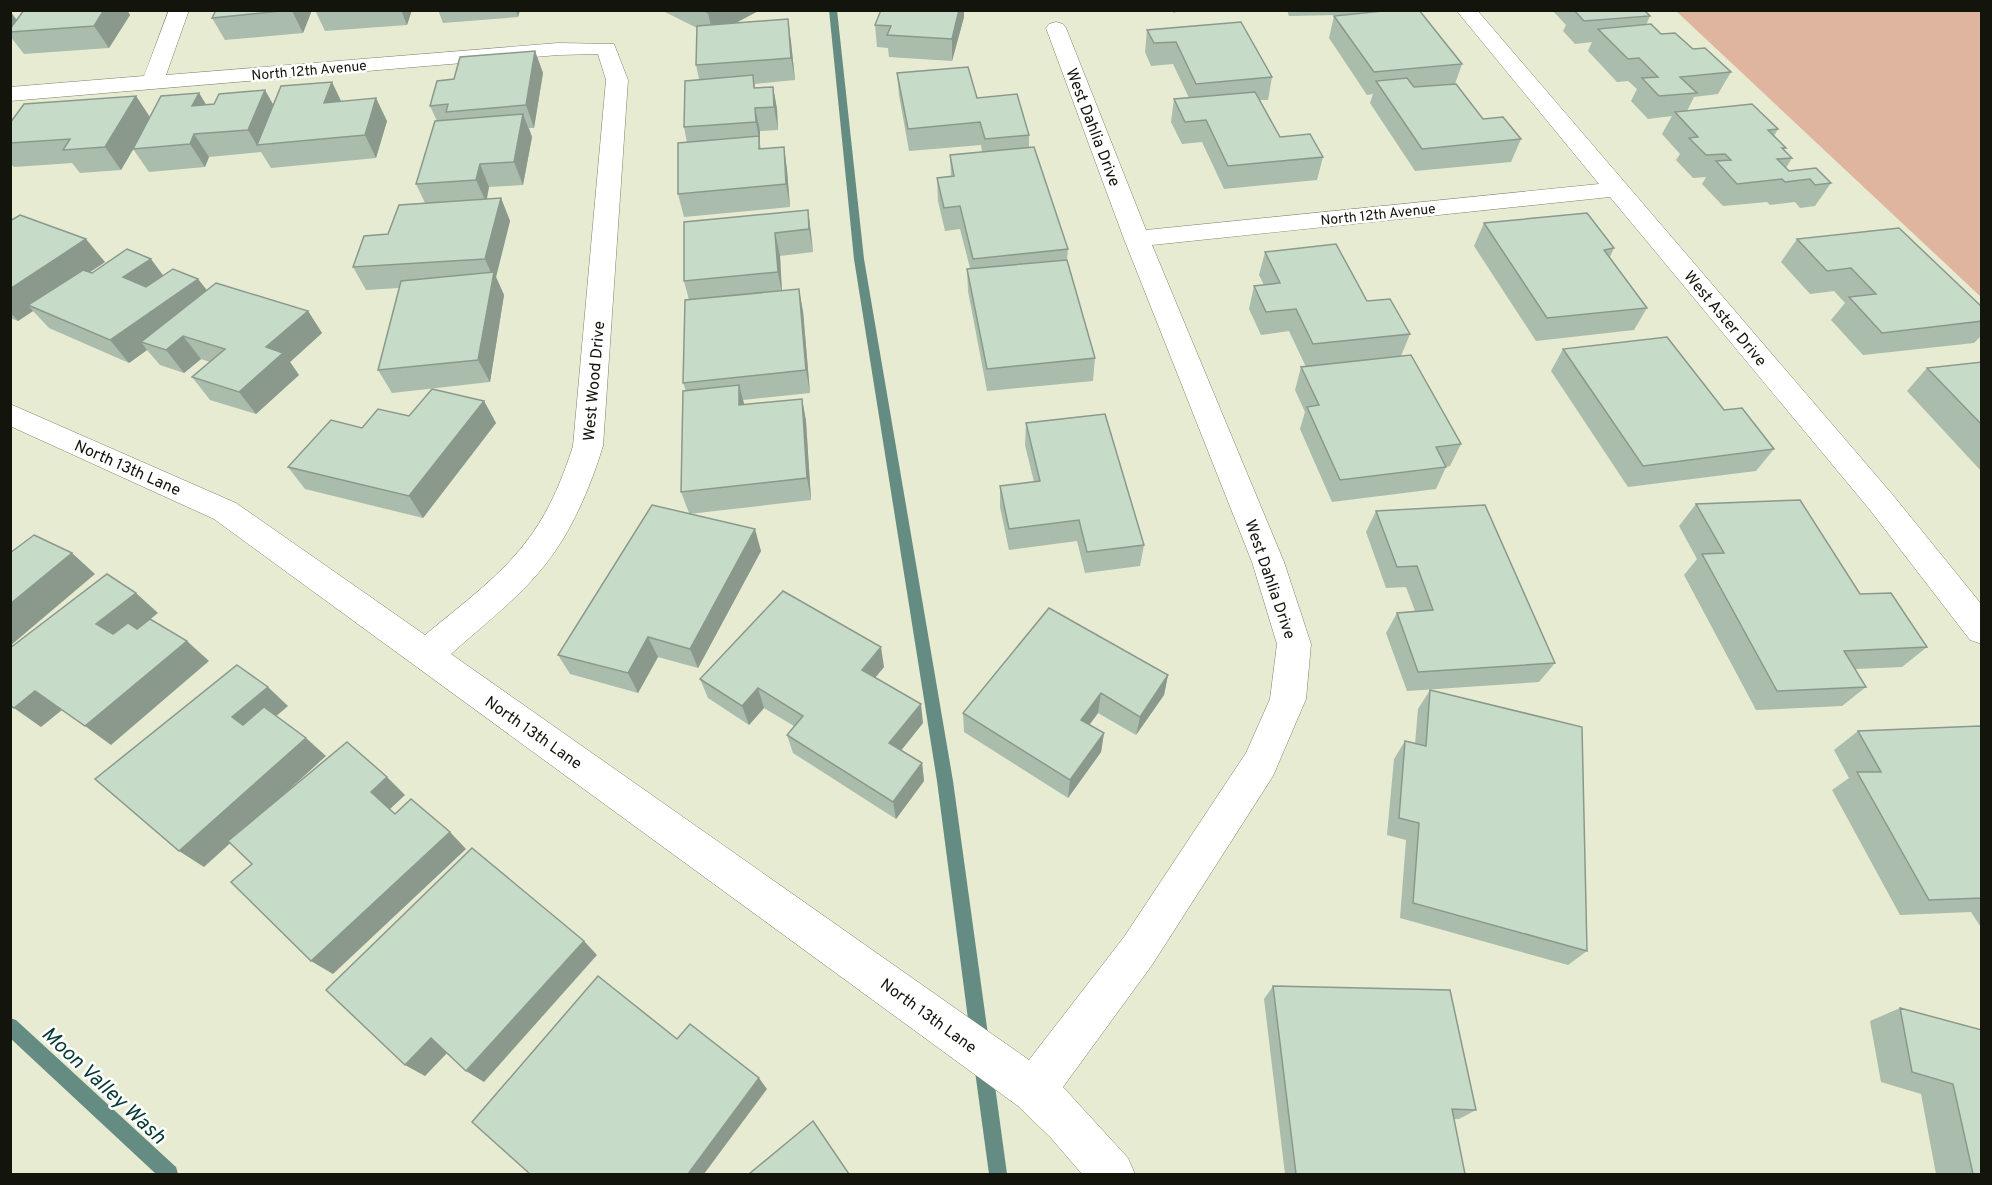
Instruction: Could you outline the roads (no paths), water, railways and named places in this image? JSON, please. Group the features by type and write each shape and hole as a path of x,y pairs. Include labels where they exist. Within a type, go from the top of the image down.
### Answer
{"street":[{"path":"152,83 179,10"},
{"name":"West Aster Drive","path":"1466,10 1881,502 1982,630"},
{"name":"West Dahlia Drive","path":"1024,1083 1138,951 1254,773 1288,699 1294,644 1268,562 1137,239 1056,28"},
{"name":"North 12th Avenue","path":"10,94 546,50 607,48"},
{"name":"West Wood Drive","path":"425,656 522,568 553,526 576,485 588,446 617,80 607,48"},
{"name":"North 12th Avenue","path":"1137,239 1618,189"},
{"name":"North 13th Lane","path":"10,414 225,511 1024,1083 1067,1122 1112,1174"}],"waterway":[{"path":"833,10 859,259 945,781 980,1042"},
{"name":"Moon Valley Wash","path":"10,1026 169,1174"},
{"path":"983,1064 998,1174"}]}
